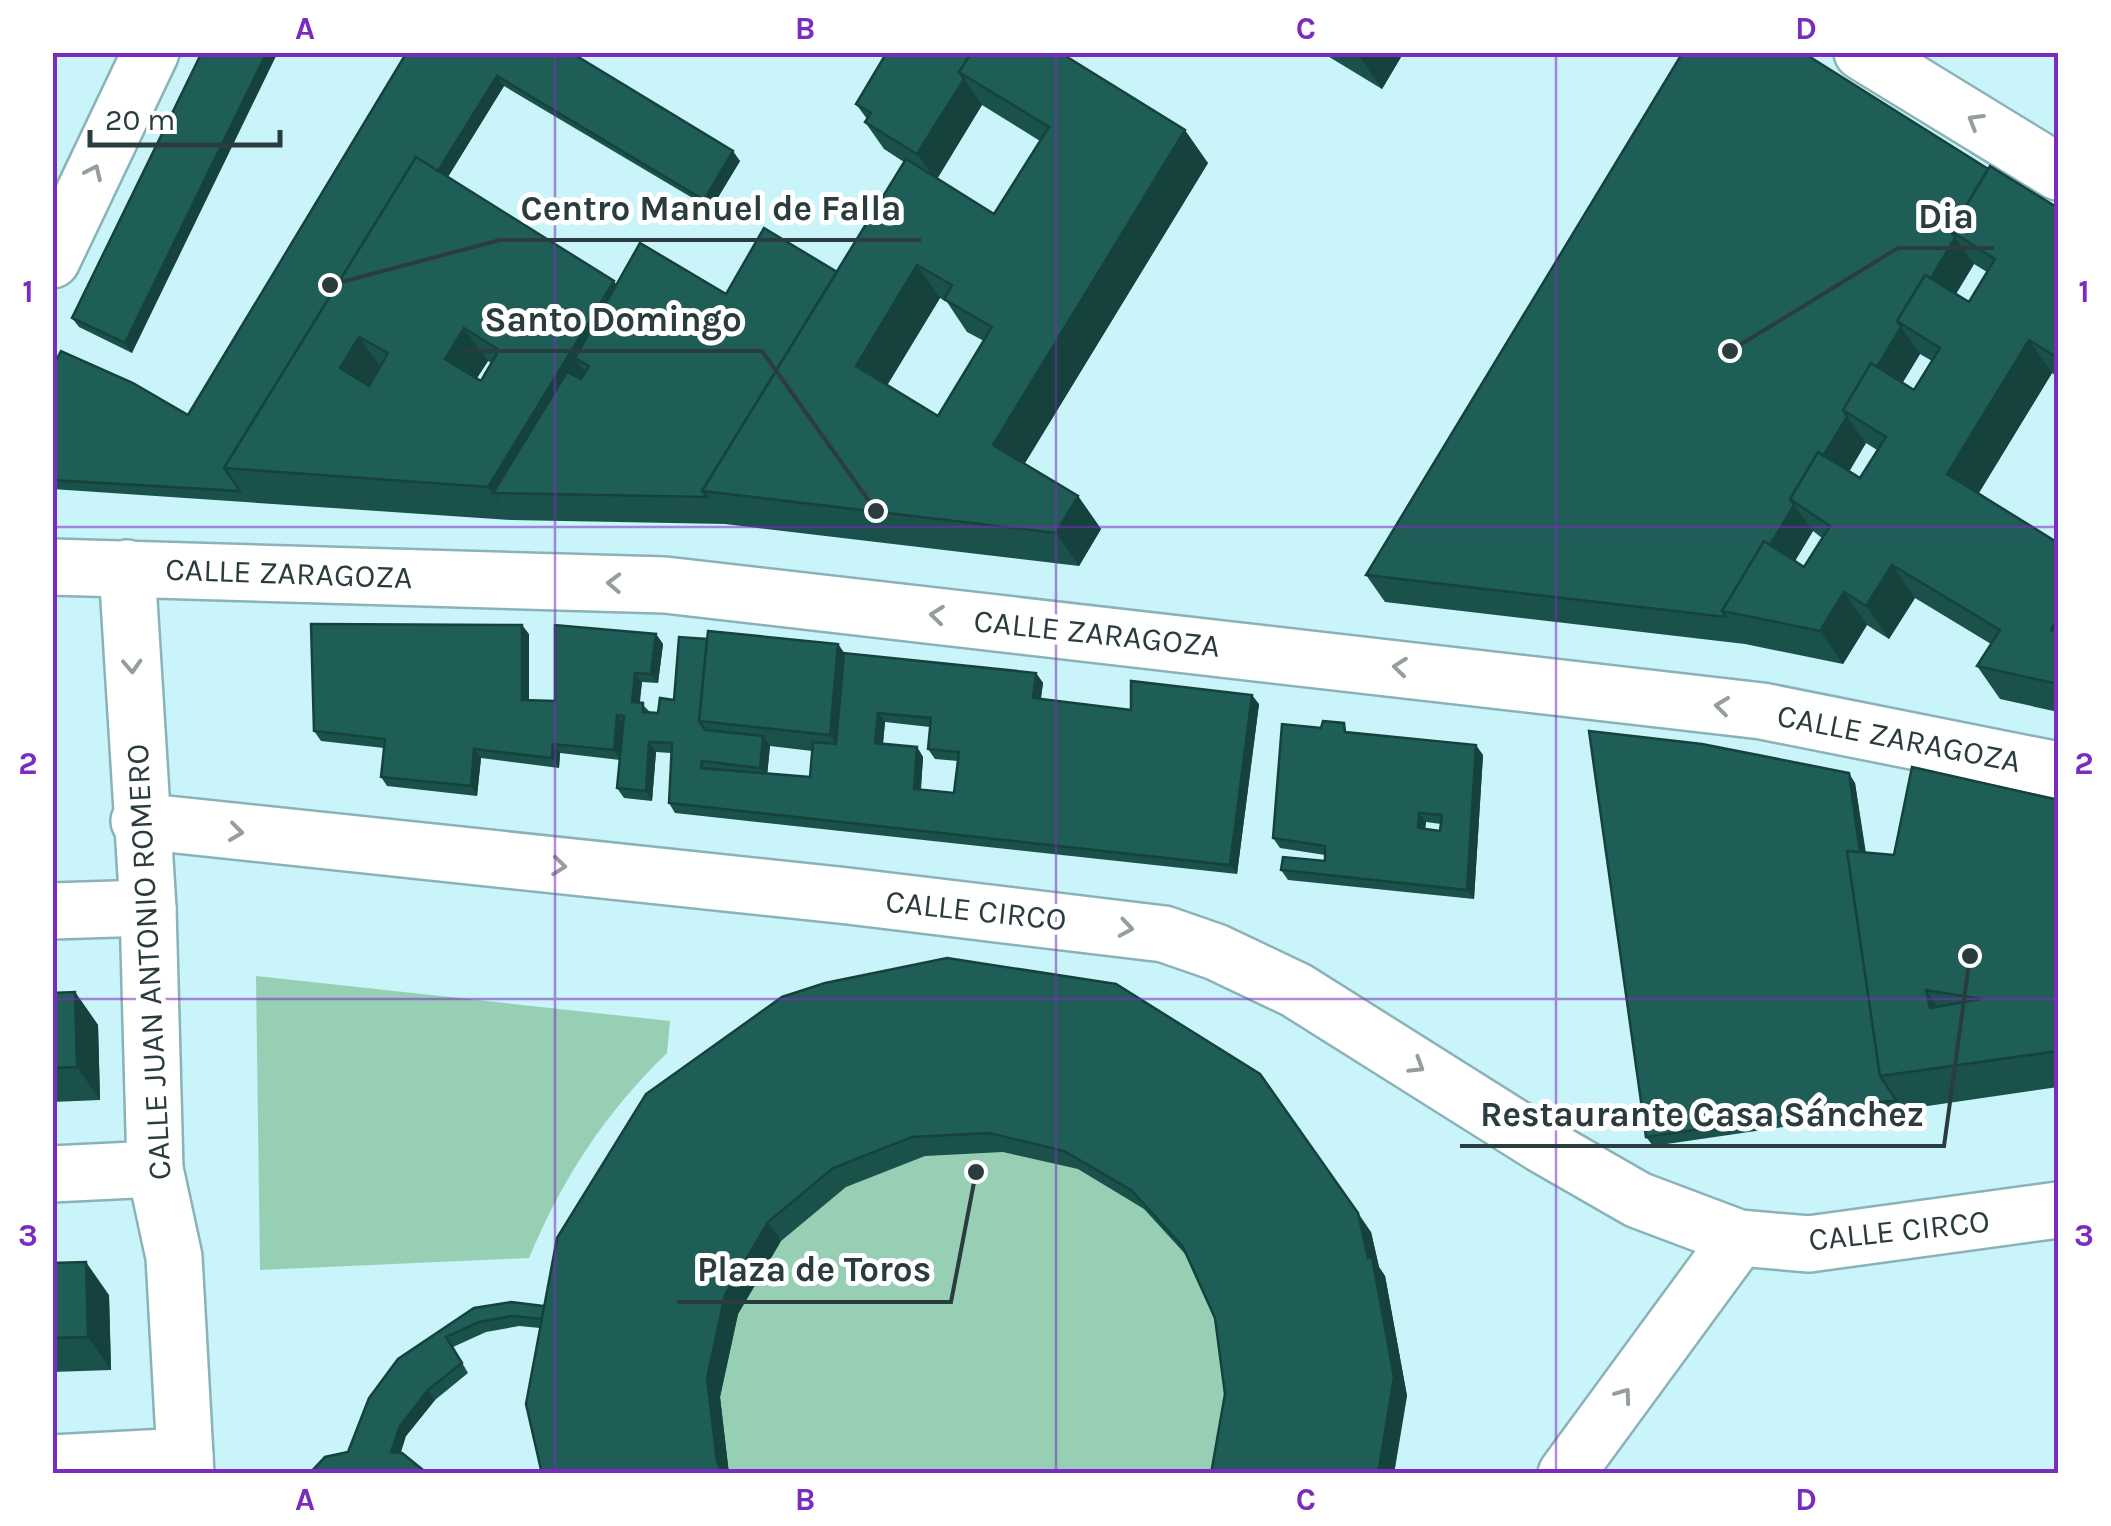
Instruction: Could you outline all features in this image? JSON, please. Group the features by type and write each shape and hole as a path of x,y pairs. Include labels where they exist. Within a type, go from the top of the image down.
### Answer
{"street":[{"path":"52,260 151,52"},
{"path":"1862,52 2058,172"},
{"name":"CALLE ZARAGOZA","path":"52,568 665,585 1743,709 2058,770"},
{"name":"CALLE JUAN ANTONIO ROMERO","path":"127,568 139,821 148,908 155,1169 174,1257 186,1465"},
{"name":"CALLE CIRCO","path":"139,821 848,896 1164,934 1216,952 1296,990 1638,1200 1739,1238 1809,1244 2058,1210"},
{"path":"52,911 148,908"},
{"path":"52,1174 155,1169"},
{"path":"1566,1474 1739,1238"},
{"path":"52,1463 186,1465"}],"green space":[{"path":"256,976 670,1021 667,1053 587,1148 529,1258 260,1270"},
{"path":"795,1016 1385,1276 1407,1396 1394,1474 551,1473"}],"building":[{"path":"202,52 267,52 125,343 72,318"},
{"path":"407,52 570,52 733,151 704,200 497,76 438,171 416,157 224,468 240,491 52,480 52,368 61,351 133,383 188,415"},
{"path":"887,52 972,52 959,72 964,79 917,154 865,122 871,113 856,104"},
{"path":"972,52 1059,52 1185,130 993,445 1078,496 1056,533 702,491 906,159 994,214 1049,127 959,72","holes":["917,265 952,285 944,299 992,327 938,416 856,366"]},
{"path":"1683,52 1802,52 1988,169 1951,231 1955,238 1931,278 1925,275 1897,321 1901,327 1877,367 1871,363 1843,410 1847,417 1823,456 1818,452 1790,499 1794,505 1770,545 1764,541 1722,611 1726,617 1366,575"},
{"path":"416,157 614,281 488,487 224,468","holes":["464,328 499,350 481,381 445,359","359,337 388,353 369,386 340,368"]},
{"path":"1990,166 2058,208 2058,358 2029,340 1947,474 2058,543 2058,617 2051,630 2058,634 2058,684 1977,666 2000,630 1892,565 1866,606 1844,592 1820,631 1722,611 1764,541 1804,567 1830,526 1790,499 1818,452 1860,478 1886,437 1843,410 1871,363 1914,390 1940,348 1897,321 1925,275 1969,302 1995,259 1951,231"},
{"path":"764,228 837,272 702,491 707,497 493,493 567,372 581,379 589,366 575,358 640,243 726,294"},
{"path":"311,624 522,625 522,700 555,701 555,625 656,634 651,674 635,673 632,702 643,703 643,712 658,713 660,698 674,700 679,637 707,639 699,721 705,730 763,736 760,768 702,761 701,768 810,777 813,742 836,744 844,653 1036,673 1033,698 1131,710 1131,681 1252,695 1230,865 669,803 672,743 649,742 646,791 617,788 624,716 617,715 614,750 553,744 552,758 474,749 471,786 381,777 385,739 314,731","holes":["878,713 931,718 928,749 959,752 954,793 914,789 917,747 875,743"]},
{"path":"708,631 838,644 830,735 699,721"},
{"path":"1323,721 1344,723 1345,732 1476,745 1467,890 1281,870 1283,857 1325,861 1325,846 1273,838 1282,724 1321,728","holes":["1419,813 1442,815 1440,831 1418,828"]},
{"path":"1589,731 1702,744 1849,773 1860,852 1847,851 1880,1076 1896,1100 1646,1137"},
{"path":"1912,767 2058,800 2058,1051 1880,1076 1847,851 1894,855","holes":["1926,990 1981,999 1930,1008"]},
{"path":"947,958 1116,984 1260,1074 1358,1213 1368,1258 1372,1257 1394,1377 1378,1474 1211,1474 1225,1394 1215,1318 1183,1247 1131,1190 1064,1151 989,1133 912,1137 833,1168 768,1222 725,1295 707,1378 717,1462 723,1474 542,1474 526,1404 557,1238 646,1094 782,997 825,983"},
{"path":"75,992 77,1067 52,1068 52,993"},
{"path":"86,1262 88,1337 52,1338 52,1263"},
{"path":"511,1302 544,1306 542,1319 512,1316 479,1322 446,1337 462,1363 428,1390 400,1426 391,1452 402,1453 428,1474 309,1474 325,1457 348,1452 369,1398 398,1359 474,1308"}],"place":[{"name":"Centro Manuel de Falla","path":"330,285"},
{"name":"Dia","path":"1730,351"},
{"name":"Santo Domingo","path":"876,511"},
{"name":"Restaurante Casa Sánchez","path":"1970,956"},
{"name":"Plaza de Toros","path":"976,1172"}]}
